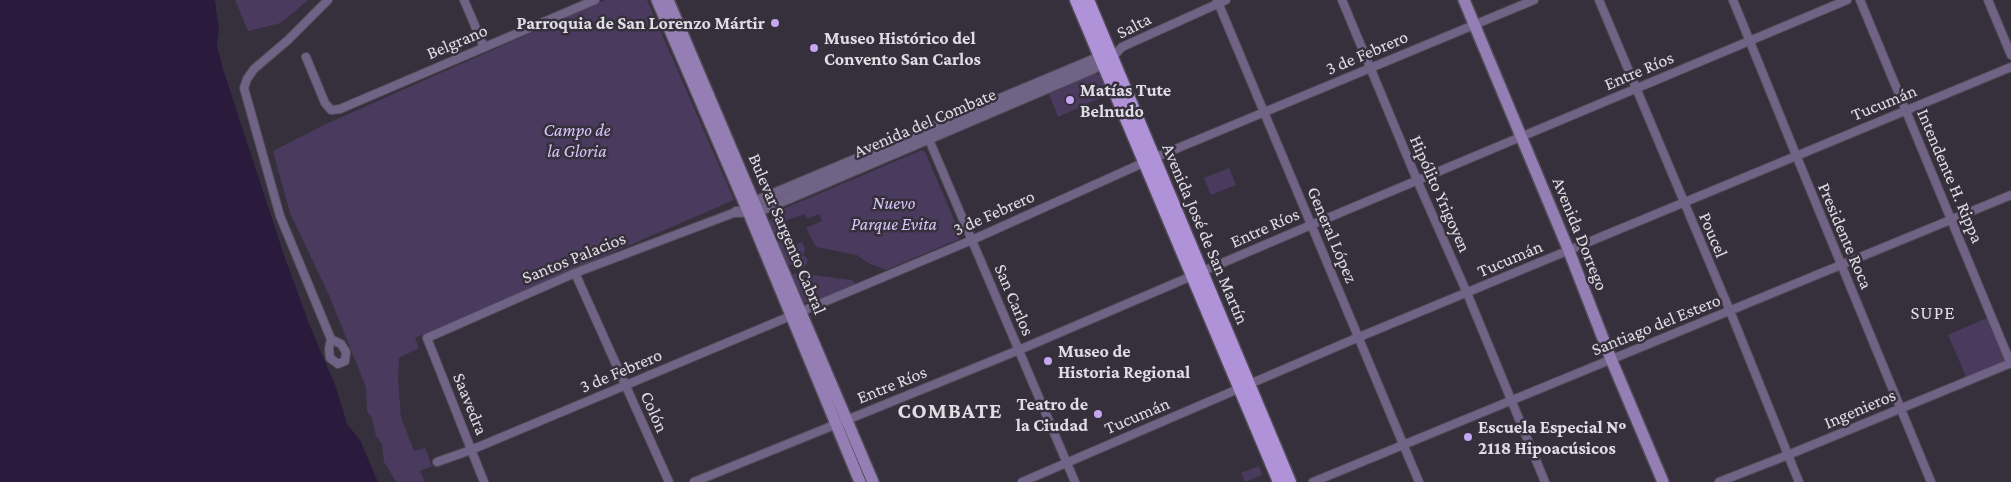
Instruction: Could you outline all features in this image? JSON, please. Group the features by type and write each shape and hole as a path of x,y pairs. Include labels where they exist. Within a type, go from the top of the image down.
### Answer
{"main road":[{"name":"Bulevar Sargento Cabral","path":"657,0 796,314 846,419 873,482"},
{"name":"Bulevar Sargento Cabral","path":"668,0 749,209"},
{"name":"Avenida José de San Martín","path":"1076,0 1106,58 1149,160 1244,386 1279,482"},
{"name":"Avenida José de San Martín","path":"1088,0 1106,58"},
{"name":"Avenida Dorrego","path":"1464,0 1663,482"},
{"name":"Bulevar Sargento Cabral","path":"796,314 835,424 860,482"},
{"name":"Avenida José de San Martín","path":"1244,386 1290,482"}],"street":[{"path":"328,0 288,40 254,69 246,79 244,88 280,216 332,339"},
{"path":"464,0 484,47"},
{"name":"Belgrano","path":"306,57 325,103 331,110 340,109 595,0"},
{"name":"Hipólito Yrigoyen","path":"1342,0 1545,482"},
{"name":"3 de Febrero","path":"437,462 472,450 972,240 1149,160 1534,0"},
{"name":"Poucel","path":"1599,0 1730,311 1799,482"},
{"name":"Presidente Roca","path":"1733,0 1931,482"},
{"name":"Entre Ríos","path":"694,482 1019,350 1311,224 1847,0"},
{"name":"Intendente H. Rippa","path":"1860,0 2011,364"},
{"path":"1988,0 2011,54"},
{"name":"Salta","path":"1106,58 1122,47 1220,1"},
{"name":"General López","path":"1220,1 1419,482"},
{"name":"Avenida del Combate","path":"749,209 1106,58"},
{"name":"Tucumán","path":"1022,482 1358,338 2011,67"},
{"name":"San Carlos","path":"927,135 1075,482"},
{"name":"Santiago del Estero","path":"1313,482 2011,195"},
{"name":"Santos Palacios","path":"427,338 575,273 749,209"},
{"name":"Colón","path":"575,273 669,482"},
{"name":"Saavedra","path":"427,338 484,482"},
{"name":"Ingenieros","path":"1719,482 1788,456 2011,364"}],"green space":[{"path":"235,0 308,0 281,23 248,31"},
{"name":"Campo de la Gloria","path":"605,0 647,0 734,200 415,338 419,348 399,358 398,379 401,417 414,451 425,448 432,466 420,471 425,482 396,482 384,462 382,444 376,436 372,418 367,411 366,387 329,295 290,213 273,151 326,124"},
{"path":"1096,73 1101,77 1109,94 1058,117 1049,94"},
{"name":"Nuevo Parque Evita","path":"922,150 925,152 959,231 959,239 886,270 868,263 857,255 816,247 806,228 822,221 819,214 807,219 805,214 787,220 784,227 792,246 802,242 805,249 803,255 807,258 808,262 804,267 789,265 785,261 769,222 776,212"},
{"path":"1229,168 1236,185 1211,195 1204,178"},
{"path":"793,274 852,280 855,285 811,303 803,302 793,277"},
{"path":"1991,316 2011,363 1968,381 1948,335"},
{"path":"1259,466 1262,475 1245,482 1241,473"}],"shaded area":[{"path":"0,0 215,0 219,31 217,46 223,69 284,255 310,326 336,387 347,424 360,440 378,482 0,482"}],"place":[{"name":"Parroquia de San Lorenzo Mártir","path":"775,23"},
{"name":"Museo Histórico del Convento San Carlos","path":"814,48"},
{"name":"Matías Tute Belnudo","path":"1070,100"},
{"name":"Museo de Historia Regional","path":"1048,361"},
{"name":"Teatro de la Ciudad","path":"1098,414"},
{"name":"Escuela Especial Nº 2118 Hipoacúsicos","path":"1468,437"}],"district":[{"name":"SUPE","path":"1933,313"},
{"name":"COMBATE","path":"950,411"}]}
